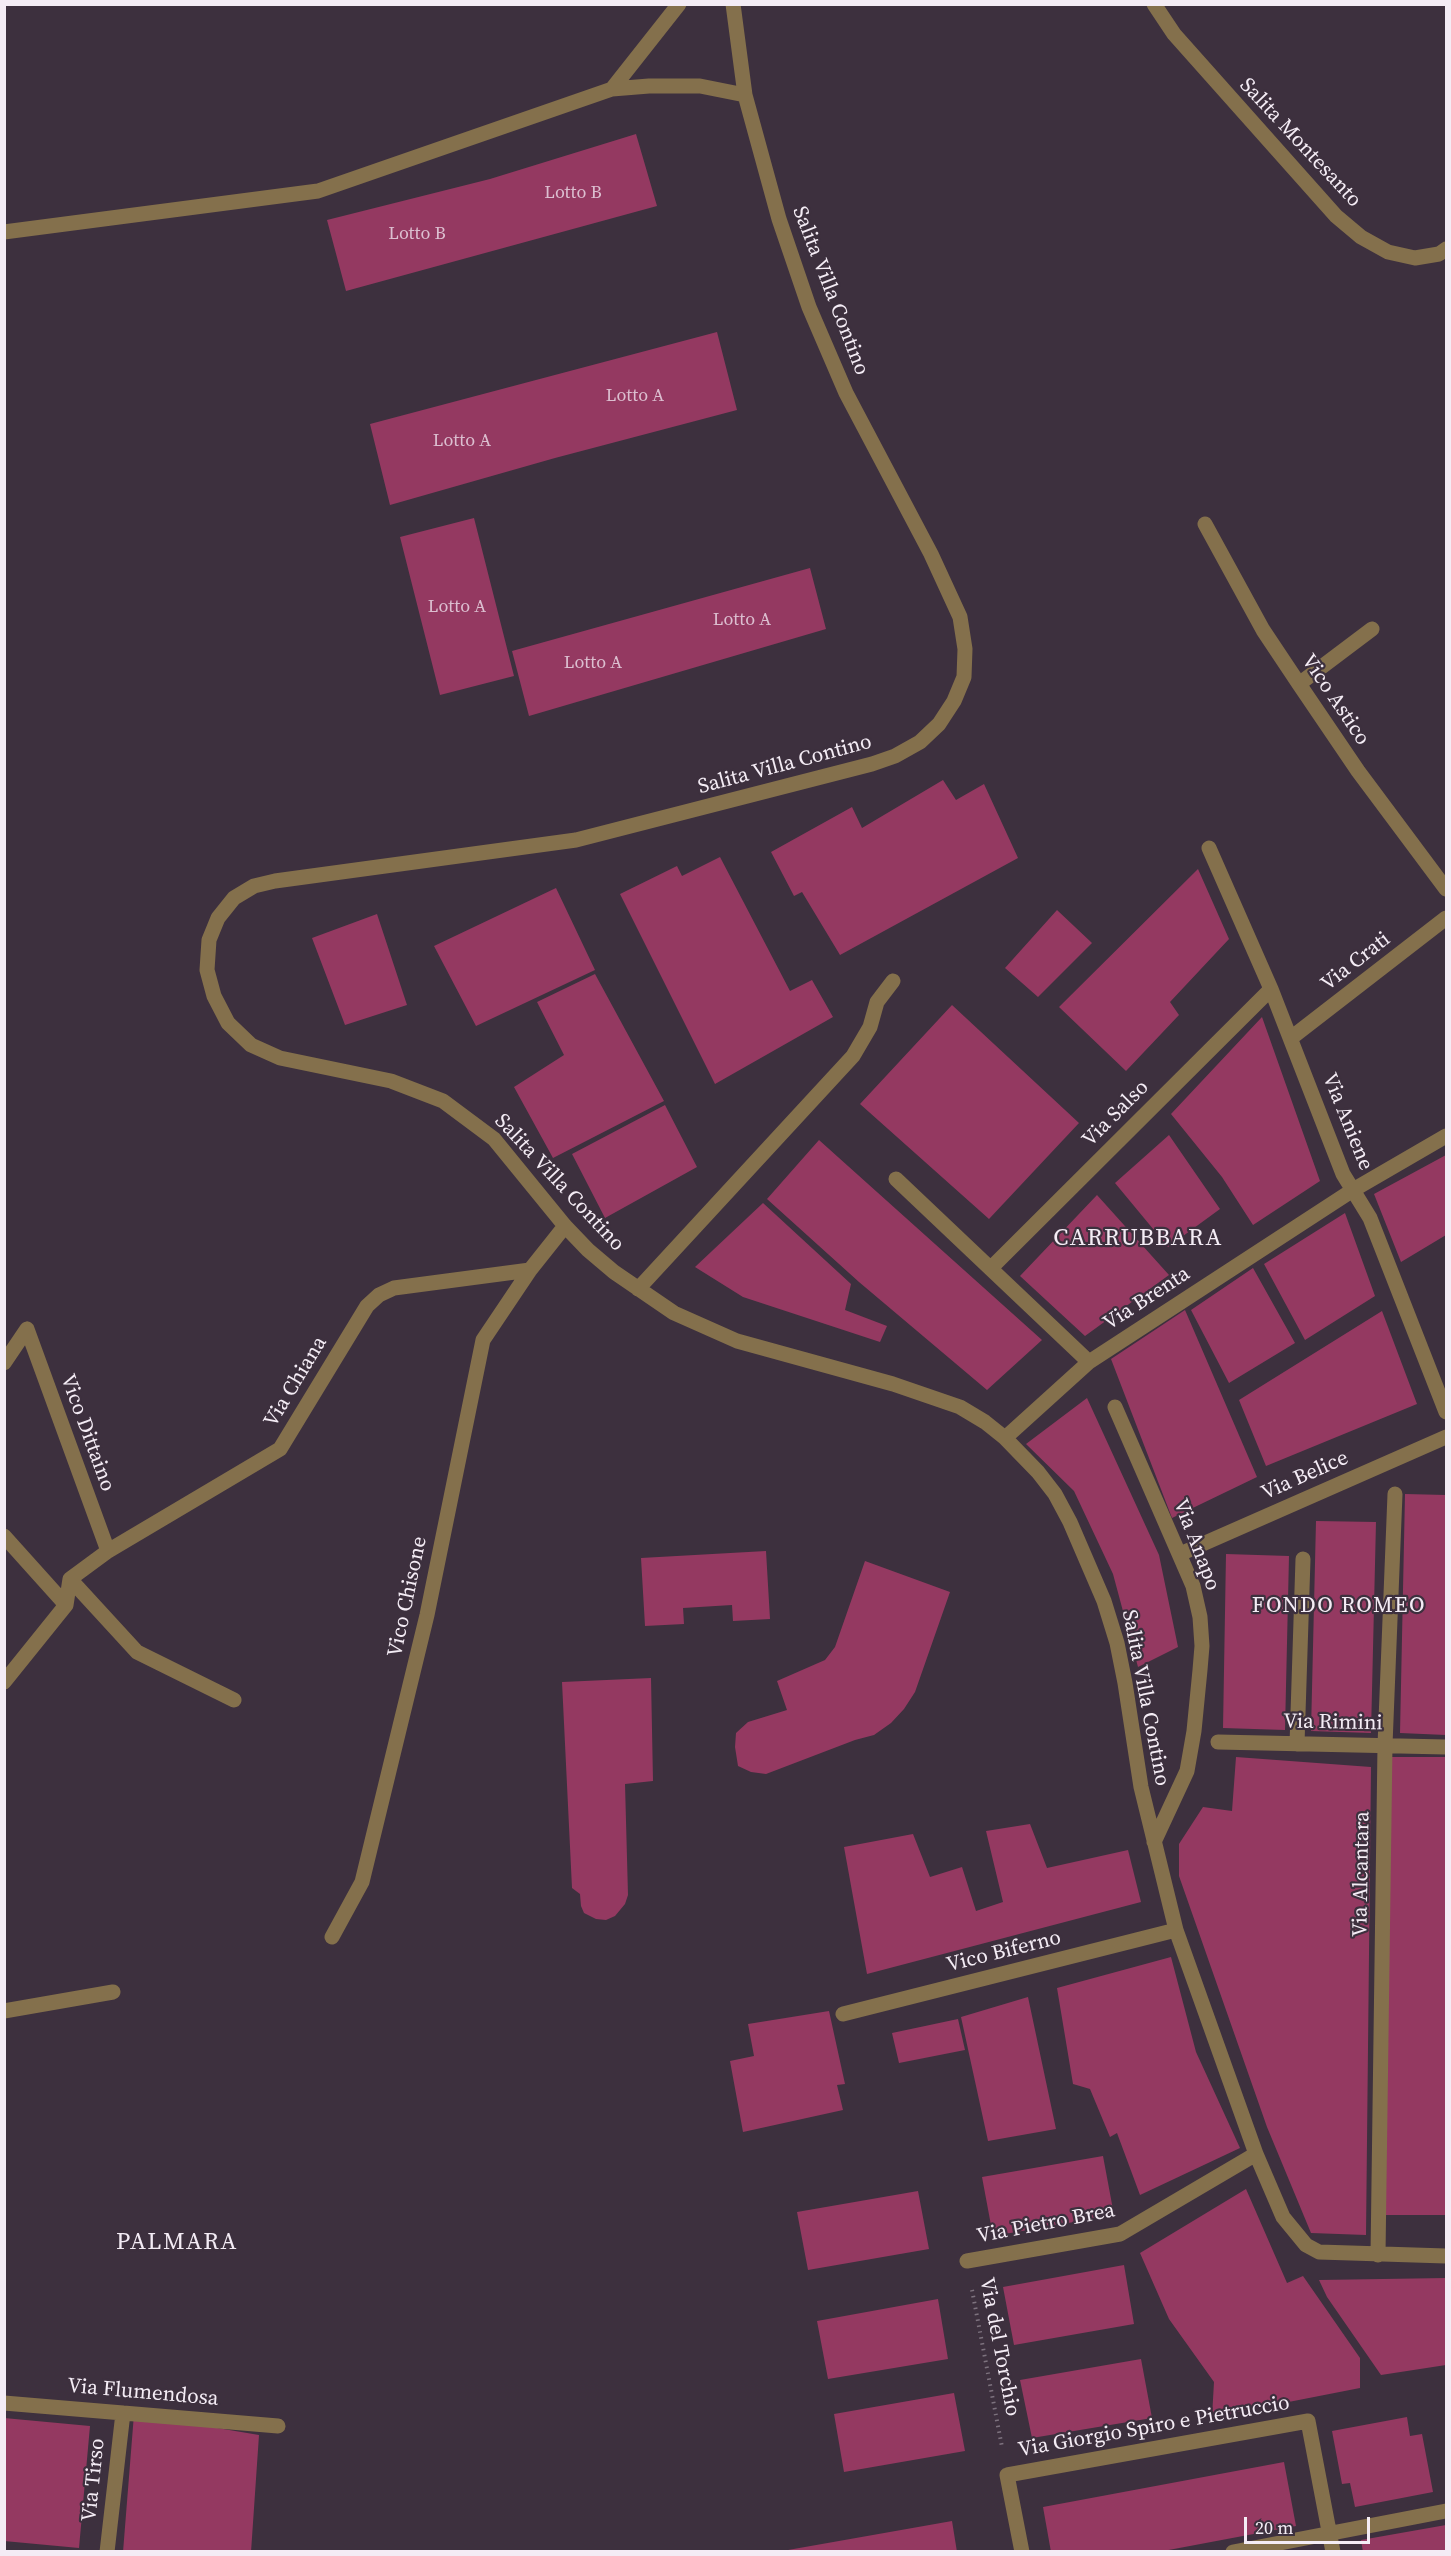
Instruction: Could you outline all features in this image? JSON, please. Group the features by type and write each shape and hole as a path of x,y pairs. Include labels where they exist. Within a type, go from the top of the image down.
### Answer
{"street":[{"path":"612,89 679,4"},
{"name":"Salita Villa Contino","path":"733,4 745,95 779,219 809,307 846,393 936,562 960,617 965,649 964,677 954,701 939,724 921,742 896,756 793,785 576,840 286,879 254,886 234,898 218,918 209,940 207,970 214,996 228,1023 251,1045 280,1058 392,1081 443,1101 494,1139 565,1226 588,1250 638,1289 674,1313 736,1341 933,1396 968,1412 1005,1438 1038,1472 1055,1494 1104,1601 1117,1643 1141,1787 1176,1930 1256,2154 1283,2217 1306,2245 1319,2252 1446,2256"},
{"name":"Salita Montesanto","path":"1154,4 1181,42 1336,216 1361,237 1388,252 1415,258 1439,254 1446,249"},
{"path":"4,232 318,191 612,89 700,86 745,95"},
{"name":"Vico Astico","path":"1205,524 1263,630 1358,771 1446,889"},
{"path":"1299,684 1372,629"},
{"name":"Via Aniene","path":"1209,848 1271,989 1343,1174 1370,1218 1446,1412"},
{"name":"Via Crati","path":"1291,1038 1446,918"},
{"path":"638,1289 853,1056 870,1027 877,1002 893,981"},
{"name":"Via Salso","path":"991,1269 1271,989"},
{"name":"Via Brenta","path":"1005,1438 1089,1362 1353,1190 1446,1136"},
{"path":"896,1179 1089,1362"},
{"path":"531,1270 565,1226"},
{"name":"Via Chiana","path":"70,1579 108,1551 280,1449 367,1306 379,1295 394,1288 531,1270"},
{"name":"Vico Chisone","path":"332,1937 362,1882 427,1615 483,1340 531,1270"},
{"name":"Vico Dittaino","path":"4,1363 27,1329 108,1551"},
{"name":"Via Anapo","path":"1115,1407 1193,1586 1200,1617 1202,1646 1194,1731 1187,1771 1154,1842"},
{"name":"Via Belice","path":"1180,1554 1446,1437"},
{"name":"Via Alcantara","path":"1378,2254 1385,1745 1395,1494"},
{"path":"4,1536 66,1605"},
{"path":"1297,1744 1303,1559"},
{"path":"4,1682 66,1605 70,1579"},
{"path":"70,1579 137,1652 234,1700"},
{"name":"Via Rimini","path":"1218,1742 1446,1747"},
{"name":"Vico Biferno","path":"843,2014 1176,1930"},
{"path":"4,2011 113,1992"},
{"name":"Via Pietro Brea","path":"967,2261 1120,2234 1256,2154"},
{"name":"Via Flumendosa","path":"4,2403 278,2426"},
{"name":"Via Tirso","path":"107,2552 123,2413"},
{"name":"Via Giorgio Spiro e Pietruccio","path":"1007,2475 1308,2421 1330,2533"},
{"path":"1007,2475 1022,2552"},
{"path":"1233,2552 1446,2511"},
{"path":"1330,2533 1333,2552"}],"path":[{"name":"Via del Torchio","path":"967,2261 1007,2475"}],"building":[{"path":"636,134 657,206 346,291 327,220 490,179"},
{"path":"717,332 737,410 390,505 370,424"},
{"path":"474,518 514,676 440,695 400,537"},
{"path":"810,568 826,629 529,716 512,651"},
{"path":"943,780 956,800 984,784 1018,858 840,955 802,892 794,896 771,852 852,807 862,828"},
{"path":"720,857 790,991 812,980 833,1017 715,1084 620,894 677,866 682,876"},
{"path":"1198,869 1229,939 1170,1002 1179,1015 1126,1071 1059,1007"},
{"path":"556,888 595,970 476,1026 434,946"},
{"path":"1057,910 1092,943 1038,997 1005,968"},
{"path":"377,914 407,1005 345,1025 312,938"},
{"path":"595,974 664,1101 553,1158 514,1087 564,1055 537,1002"},
{"path":"952,1005 1079,1123 989,1219 860,1104"},
{"path":"1262,1017 1320,1181 1253,1225 1222,1177 1171,1114"},
{"path":"665,1105 697,1167 605,1218 572,1154"},
{"path":"1169,1135 1220,1209 1168,1247 1115,1183"},
{"path":"819,1140 1042,1340 987,1390 859,1282 767,1199"},
{"path":"1446,1155 1446,1235 1401,1262 1374,1194"},
{"path":"1097,1195 1169,1275 1085,1336 1020,1276"},
{"path":"763,1203 851,1284 845,1310 887,1326 880,1342 743,1297 695,1267"},
{"path":"1345,1213 1375,1296 1305,1340 1264,1264"},
{"path":"1253,1268 1295,1343 1229,1383 1191,1310"},
{"path":"1185,1310 1257,1477 1172,1518 1111,1359"},
{"path":"1382,1311 1417,1404 1266,1466 1239,1400"},
{"path":"1087,1398 1159,1555 1178,1647 1138,1667 1113,1574 1074,1491 1026,1444"},
{"path":"1405,1494 1446,1495 1446,1735 1400,1733"},
{"path":"1316,1521 1376,1522 1371,1733 1311,1731"},
{"path":"766,1551 770,1619 733,1621 732,1605 683,1608 684,1624 645,1626 641,1558"},
{"path":"1226,1554 1289,1556 1285,1730 1223,1728"},
{"path":"865,1561 950,1592 915,1692 891,1723 874,1735 766,1774 751,1772 738,1766 735,1747 736,1733 748,1722 787,1710 777,1681 825,1660 835,1647"},
{"path":"651,1678 653,1781 625,1784 628,1895 625,1904 615,1916 606,1920 596,1919 584,1913 580,1894 572,1888 562,1682"},
{"path":"1236,1757 1371,1767 1366,2235 1311,2233 1267,2127 1179,1876 1179,1844 1203,1807 1232,1811"},
{"path":"1388,1757 1446,1757 1446,2215 1383,2215"},
{"path":"1030,1824 1047,1868 1128,1850 1141,1902 867,1974 844,1847 913,1834 930,1877 962,1867 976,1911 1003,1902 986,1831"},
{"path":"1171,1957 1196,2052 1240,2148 1140,2195 1117,2133 1110,2137 1090,2089 1073,2084 1057,1988"},
{"path":"1028,1997 1056,2129 988,2141 961,2017"},
{"path":"829,2011 845,2084 837,2085 843,2110 743,2132 730,2061 754,2056 748,2024"},
{"path":"958,2019 965,2050 899,2063 892,2033"},
{"path":"1103,2156 1114,2215 993,2236 982,2177"},
{"path":"1246,2189 1287,2283 1303,2276 1360,2358 1360,2388 1212,2417 1214,2382 1169,2319 1140,2253"},
{"path":"918,2191 929,2249 808,2270 797,2212"},
{"path":"1124,2265 1134,2324 1014,2345 1003,2287"},
{"path":"1446,2278 1446,2365 1381,2375 1327,2297 1319,2280"},
{"path":"938,2299 948,2359 828,2379 817,2321"},
{"path":"1141,2359 1152,2418 1032,2438 1020,2380"},
{"path":"954,2393 965,2451 844,2472 834,2414"},
{"path":"134,2414 259,2435 251,2552 123,2552"},
{"path":"1407,2417 1410,2436 1422,2434 1433,2492 1355,2507 1350,2483 1342,2484 1332,2431"},
{"path":"4,2418 90,2426 79,2548 4,2541"},
{"path":"1284,2462 1296,2526 1158,2552 1051,2552 1043,2507"},
{"path":"952,2521 957,2552 788,2552 788,2550"},
{"path":"1446,2525 1446,2552 1363,2552 1361,2540"}],"district":[{"name":"CARRUBBARA","path":"1138,1239"},
{"name":"FONDO ROMEO","path":"1339,1606"},
{"name":"PALMARA","path":"177,2243"}]}
